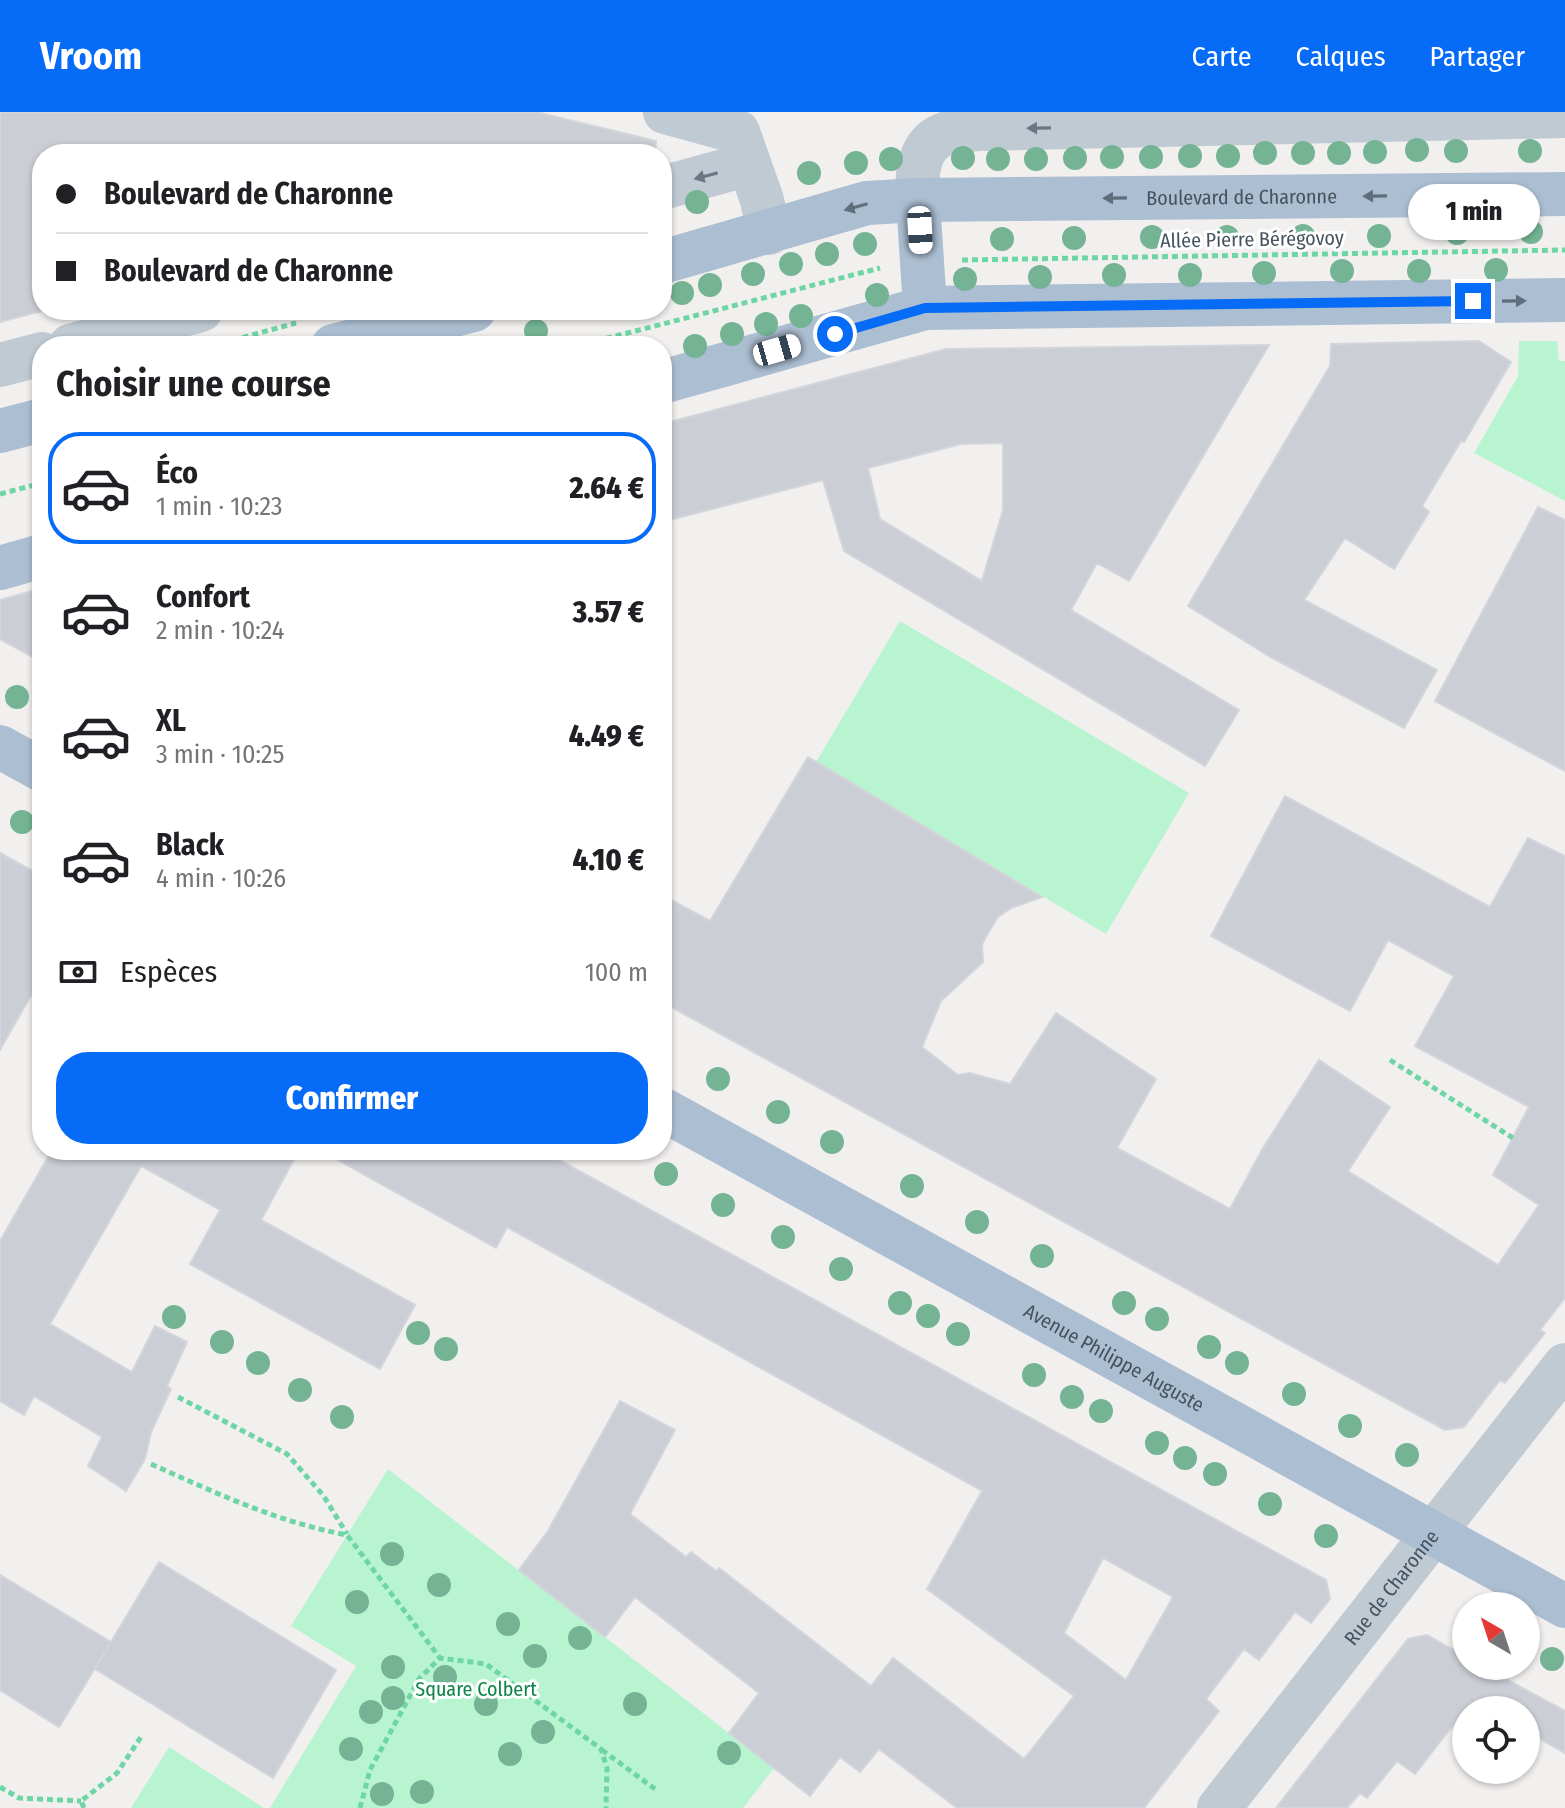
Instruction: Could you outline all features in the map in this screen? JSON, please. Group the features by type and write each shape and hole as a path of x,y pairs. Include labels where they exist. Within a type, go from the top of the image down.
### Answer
{"main road":[{"name":"Boulevard de Charonne","path":"672,259 867,203 1565,194"},
{"path":"918,200 925,308"},
{"path":"672,379 925,308 1565,300"},
{"path":"316,334 408,320"},
{"path":"0,431 32,423"},
{"path":"0,568 32,559"},
{"path":"0,747 32,765"},
{"name":"Avenue Philippe Auguste","path":"672,1114 1565,1606"}],"street":[{"path":"665,112 738,132 769,233"},
{"path":"918,200 916,169 922,129 945,134 979,129 1565,116"},
{"path":"672,185 749,164"},
{"path":"141,336 212,326"},
{"path":"0,365 32,357"},
{"name":"Rue de Charonne","path":"1219,1808 1565,1365"}],"path":[{"name":"Allée Pierre Bérégovoy","path":"956,260 1565,250"},
{"path":"616,336 889,266"},
{"path":"212,326 316,334"},
{"path":"0,494 32,486"},
{"path":"1390,1060 1513,1138"},
{"path":"178,1397 287,1454 323,1495 347,1535 440,1658 486,1664 655,1789"},
{"path":"151,1464 261,1513 306,1527 347,1535"},
{"path":"360,1808 370,1770 419,1679 440,1658"},
{"path":"0,1787 19,1798 81,1801 117,1773 143,1734"},
{"path":"601,1749 607,1768 606,1808"},
{"path":"81,1801 84,1808"}],"green space":[{"path":"1519,341 1557,341 1559,361 1565,361 1565,501 1474,453 1518,376"},
{"path":"900,621 1189,793 1106,934 816,762"},
{"name":"Square Colbert","path":"388,1469 774,1768 743,1808 270,1808 356,1666 291,1626"},
{"path":"169,1747 264,1808 131,1808"}],"building":[{"path":"0,112 536,112 656,141 656,144 32,144 32,314 0,322"},
{"path":"1479,341 1511,362 1422,506 1429,512 1394,569 1345,538 1304,600 1437,670 1404,728 1272,658 1188,606 1330,366 1331,344"},
{"path":"1269,345 1129,581 1097,563 1071,610 1239,710 1205,766 844,551 823,480 672,519 672,421 946,349","holes":["1003,443 1003,510 982,581 880,519 868,468 961,444"]},
{"path":"1538,507 1565,520 1565,771 1435,701"},
{"path":"32,591 32,657 0,639 0,600"},
{"path":"808,757 1042,897 1011,908 997,918 982,944 983,962 941,1001 922,1047 958,1075 970,1073 1010,1084 1056,1013 1156,1079 1117,1148 1230,1209 1263,1148 1319,1060 1390,1107 1348,1171 1498,1265 1539,1205 1493,1175 1529,1107 1415,1046 1454,976 1388,940 1350,1011 1211,936 1285,796 1490,907 1528,838 1565,856 1565,1298 1540,1330 1545,1333 1505,1383 1500,1380 1464,1427 1445,1430 672,1007 672,900 710,921"},
{"path":"0,853 32,871 32,994 0,1050"},
{"path":"46,1160 294,1160 261,1220 415,1305 380,1369 190,1264 220,1210 141,1166 50,1324 132,1372 155,1326 187,1342 167,1386 171,1389 151,1432 145,1459 126,1491 88,1466 102,1437 34,1396 24,1415 0,1401 0,1241"},
{"path":"338,1160 559,1160 1326,1580 1330,1599 1311,1623 1295,1612 1259,1660 1244,1649 1206,1699 1219,1711 1144,1808 957,1808 879,1749 860,1772 840,1757 810,1796 729,1733 759,1693 635,1597 605,1637 519,1570 548,1531 620,1401 675,1430 630,1514 686,1557 691,1552 716,1571 719,1568 871,1686 893,1658 1024,1759 1074,1696 927,1589 982,1491 507,1227 496,1248","holes":["1103,1558 1173,1597 1126,1680 1064,1633"]},
{"path":"159,1562 336,1670 273,1778 95,1669 110,1644 59,1727 0,1690 0,1575 111,1642"},
{"path":"1427,1635 1452,1649 1452,1680 1508,1680 1537,1696 1452,1696 1452,1727 1415,1774 1397,1761 1367,1798 1360,1793 1347,1808 1276,1808 1408,1639"},
{"path":"1540,1697 1565,1711 1565,1753 1540,1739"}],"route":[{"path":"835,334 925,308 1473,301"}]}
